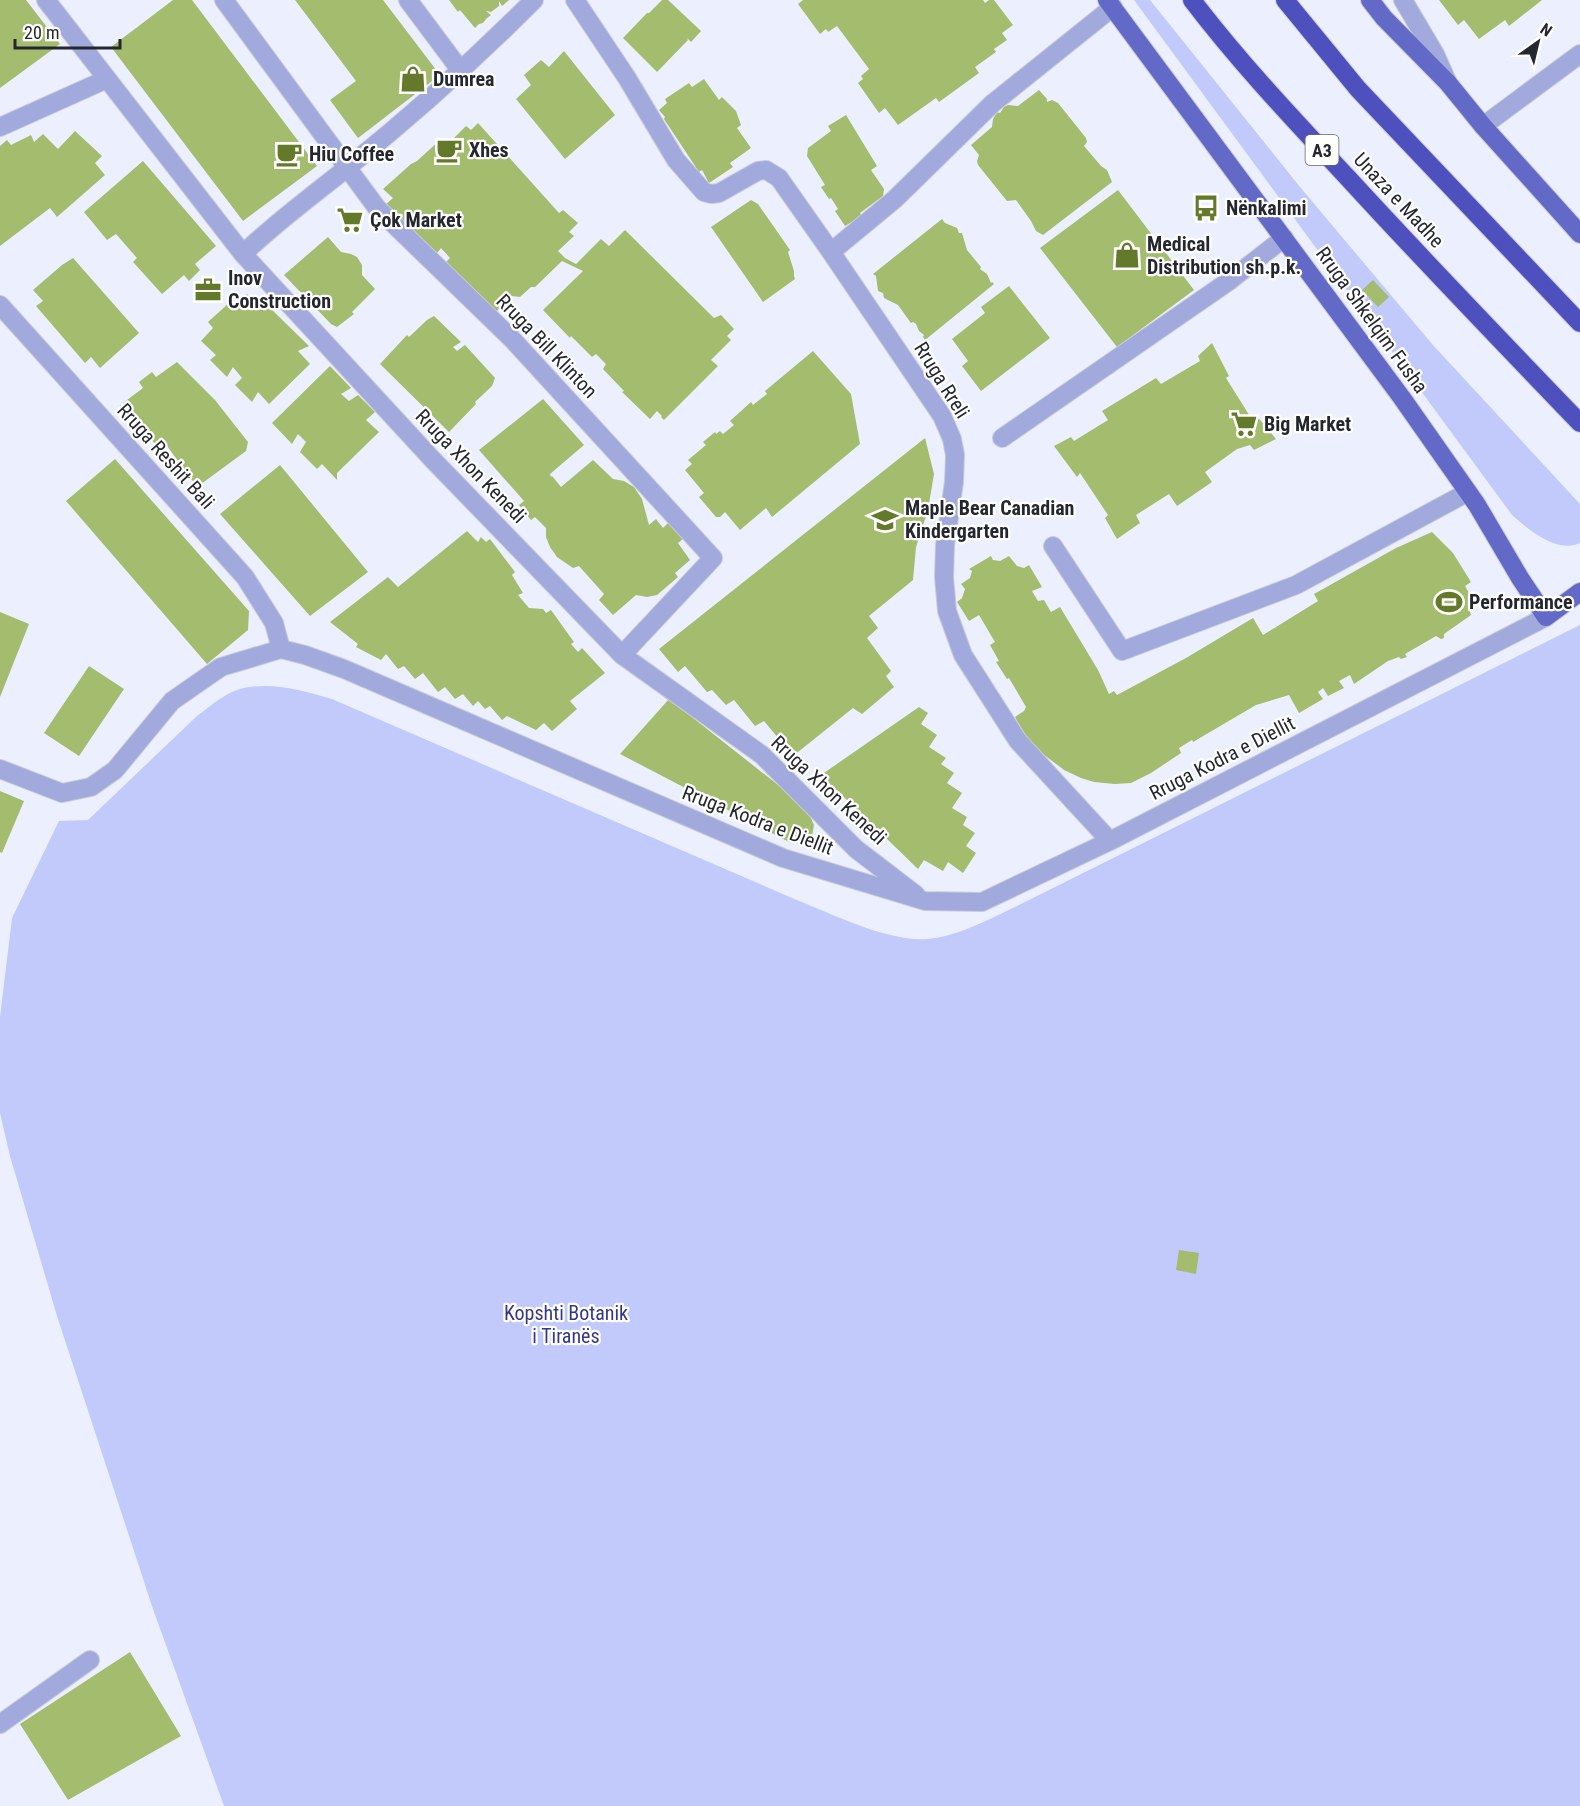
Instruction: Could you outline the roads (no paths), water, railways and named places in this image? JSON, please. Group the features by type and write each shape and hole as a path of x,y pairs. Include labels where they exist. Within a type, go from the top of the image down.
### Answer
{"highway":[{"name":"Unaza e Madhe","path":"1192,0 1225,44 1308,136 1456,296 1580,423"},
{"path":"1286,0 1358,88 1580,323"}],"main road":[{"path":"1370,0 1384,18 1448,83 1483,126 1580,234"},
{"name":"Rruga Shkelqim Fusha","path":"1110,4 1402,398 1468,492 1546,617"},
{"name":"Rruga Kodra e Diellit","path":"1546,617 1580,592"}],"street":[{"name":"Rruga Xhon Kenedi","path":"46,0 243,254 433,460 622,655 762,755 856,849 925,901"},
{"name":"Rruga Bill Klinton","path":"224,0 377,208 512,339 713,558 622,655"},
{"path":"408,0 461,71"},
{"path":"243,254 262,235 348,167 461,71 534,0"},
{"name":"Rruga Rreli","path":"575,0 627,78 676,160 704,192 718,193 758,171 766,170 779,178 942,416 952,439 955,455 954,482 945,545 944,577 947,611 963,655 1018,741 1110,841"},
{"path":"1403,0 1435,54 1448,83"},
{"path":"831,252 895,199 992,104 1110,4"},
{"path":"1483,126 1580,54"},
{"path":"0,127 107,80"},
{"path":"1002,438 1229,281 1284,238"},
{"name":"Rruga Reshit Bali","path":"0,305 245,577 274,623 281,649"},
{"path":"1053,546 1122,651 1296,585 1468,492"},
{"name":"Rruga Kodra e Diellit","path":"281,649 344,669 783,858 925,901 982,902 1110,841 1546,617"},
{"path":"0,769 62,794 91,787 115,770 172,701 221,667 281,649"},
{"path":"0,1724 90,1660"}],"place":[{"name":"Dumrea","path":"413,79"},
{"name":"Xhes","path":"449,150"},
{"name":"Hiu Coffee","path":"289,154"},
{"name":"Nënkalimi","path":"1206,208"},
{"name":"Çok Market","path":"350,220"},
{"name":"Medical Distribution sh.p.k.","path":"1127,255"},
{"name":"Inov Construction","path":"208,290"},
{"name":"Big Market","path":"1244,424"},
{"name":"Maple Bear Canadian Kindergarten","path":"885,520"},
{"name":"Performance","path":"1449,602"}],"park label":[{"name":"Kopshti Botanik i Tiranës","path":"566,1324"}]}
